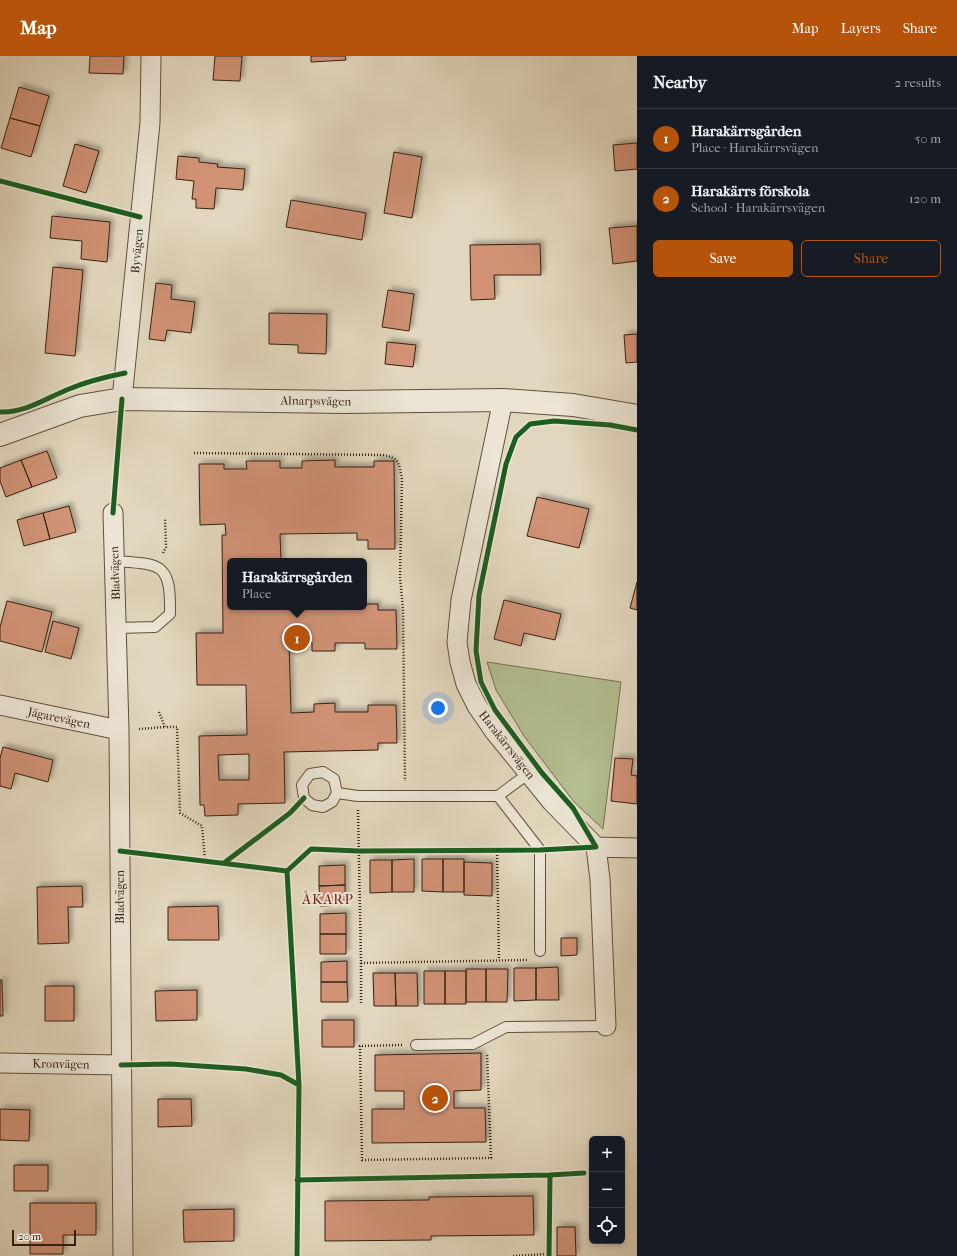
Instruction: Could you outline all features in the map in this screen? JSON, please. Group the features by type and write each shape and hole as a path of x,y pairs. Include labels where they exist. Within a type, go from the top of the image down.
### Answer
{"street":[{"name":"Byvägen","path":"122,399 150,123 151,56"},
{"name":"Alnarpsvägen","path":"0,435 80,406 122,399 344,402 503,400 573,405 637,416"},
{"name":"Harakärrsvägen","path":"503,400 461,600 457,642 460,662 466,684 477,706 494,732 552,802 596,847"},
{"name":"Bladvägen","path":"113,513 119,730 123,1256"},
{"name":"Jägarevägen","path":"0,705 119,730"},
{"path":"606,1026 600,879 596,847 637,848"},
{"name":"Kronvägen","path":"0,1063 121,1065"}],"lane":[{"path":"114,561 157,566 166,574 171,596 170,614 155,627 116,628"},
{"path":"337,792 358,796 498,796 529,773"},
{"path":"498,796 540,850 540,951"},
{"path":"416,1045 473,1044 487,1039 506,1027 606,1026"}],"path":[{"path":"194,453 383,455 393,457 399,464 402,479 400,577 403,609 405,796"},
{"path":"157,566 166,547 165,519"},
{"path":"159,712 165,727"},
{"path":"119,730 178,727 180,813 202,826 205,861"},
{"path":"358,796 361,1005"},
{"path":"497,849 498,960"},
{"path":"197,860 211,862"},
{"path":"361,963 534,960 540,951"},
{"path":"416,1045 360,1046 362,1160 491,1158 487,1039"},
{"path":"513,1256 549,1255 549,1246"}],"green space":[{"path":"487,662 621,682 603,829 574,802 524,736 496,690"}],"building":[{"path":"90,56 124,56 123,74 89,73"},
{"path":"215,56 242,56 240,81 213,80"},
{"path":"311,56 345,56 346,60 311,62"},
{"path":"19,87 49,96 40,126 10,118"},
{"path":"10,118 40,126 31,157 1,148"},
{"path":"637,143 637,169 615,171 613,145"},
{"path":"75,144 99,151 86,193 63,186"},
{"path":"394,152 422,157 412,218 384,213"},
{"path":"178,156 199,158 199,162 218,164 217,167 245,169 243,190 216,188 214,209 196,208 196,199 192,199 194,181 176,179"},
{"path":"291,200 366,213 362,240 286,227"},
{"path":"52,216 110,222 107,262 81,259 82,241 50,238"},
{"path":"637,226 637,261 613,264 609,228"},
{"path":"540,244 541,275 494,275 495,299 471,300 470,245"},
{"path":"53,267 83,270 75,356 45,353"},
{"path":"156,283 172,285 171,299 195,302 191,333 167,330 165,341 149,339"},
{"path":"388,290 414,294 409,331 382,327"},
{"path":"269,313 327,314 326,354 298,353 298,345 269,344"},
{"path":"637,334 637,362 626,363 624,335"},
{"path":"387,342 416,345 413,367 385,364"},
{"path":"47,451 57,478 32,487 21,460"},
{"path":"21,460 32,487 6,497 0,481 0,468"},
{"path":"335,460 335,467 374,467 374,461 394,461 395,549 368,549 368,540 357,540 357,533 280,534 281,558 227,558 227,610 367,610 367,604 378,604 378,610 396,610 397,649 365,649 365,643 335,643 335,651 312,651 312,643 289,644 291,713 314,712 314,704 335,703 335,712 368,712 368,705 396,705 397,743 378,743 378,750 284,752 285,803 238,804 238,815 205,816 204,805 200,805 199,736 247,735 246,685 197,685 196,633 223,633 222,535 226,535 225,524 200,525 199,464 224,464 224,469 247,469 246,461 280,461 280,468 302,468 302,461","holes":["249,754 249,780 219,780 218,755"]},
{"path":"537,497 589,509 579,548 527,536"},
{"path":"69,506 76,532 50,539 43,513"},
{"path":"43,513 50,539 24,546 17,520"},
{"path":"637,582 637,610 630,608"},
{"path":"504,600 561,614 555,640 524,633 521,646 494,639"},
{"path":"7,601 52,612 42,652 0,641 0,627"},
{"path":"53,621 79,628 71,659 45,652"},
{"path":"3,747 53,760 48,782 15,773 11,789 0,786 0,758"},
{"path":"615,758 633,759 631,775 637,776 637,804 611,801"},
{"path":"414,859 414,892 392,892 392,860"},
{"path":"422,859 443,859 443,892 422,891"},
{"path":"443,859 464,859 464,892 443,892"},
{"path":"370,860 392,860 392,892 370,893"},
{"path":"464,862 492,863 492,896 464,895"},
{"path":"345,865 345,885 319,886 319,866"},
{"path":"345,885 345,905 320,906 319,886"},
{"path":"82,886 83,907 68,907 69,943 38,944 37,887"},
{"path":"218,906 219,940 168,940 168,907"},
{"path":"346,913 346,934 320,934 320,914"},
{"path":"320,934 346,934 346,954 320,954"},
{"path":"561,938 577,938 577,955 561,956"},
{"path":"347,961 347,982 321,982 321,962"},
{"path":"558,967 559,1000 536,1000 536,968"},
{"path":"514,968 536,968 536,1000 514,1001"},
{"path":"466,969 486,969 486,1002 466,1002"},
{"path":"486,969 508,969 507,1002 486,1002"},
{"path":"424,971 445,971 445,1004 424,1004"},
{"path":"445,971 466,971 466,1004 445,1004"},
{"path":"373,973 395,973 396,1006 374,1006"},
{"path":"395,973 417,973 418,1006 396,1006"},
{"path":"0,980 2,980 3,1016 0,1016"},
{"path":"321,982 347,982 348,1002 321,1002"},
{"path":"45,986 74,986 74,1021 45,1021"},
{"path":"197,990 197,1020 156,1021 155,991"},
{"path":"322,1020 354,1020 354,1047 322,1047"},
{"path":"481,1053 481,1090 454,1091 454,1108 485,1108 486,1142 372,1143 372,1109 404,1109 404,1091 375,1091 375,1055"},
{"path":"158,1099 191,1099 192,1126 158,1127"},
{"path":"0,1109 30,1110 29,1141 0,1140"},
{"path":"14,1165 48,1165 48,1191 14,1191"},
{"path":"533,1196 534,1235 431,1236 431,1240 325,1241 325,1201 429,1200 429,1197"},
{"path":"30,1203 96,1203 96,1235 63,1235 63,1254 30,1254"},
{"path":"234,1209 234,1241 184,1242 183,1210"},
{"path":"557,1227 575,1227 576,1256 557,1256"}],"cycle path":[{"path":"0,181 140,217"},
{"path":"0,412 9,412 27,408 83,384 125,373"},
{"path":"113,513 122,399"},
{"path":"297,1256 299,1085 287,871 311,849 359,851 540,850 596,847 573,808 542,773 495,710 481,682 476,651 479,595 506,464 516,437 530,424 554,421 610,425 637,430"},
{"path":"224,863 290,813 304,798"},
{"path":"120,851 287,871"},
{"path":"121,1065 170,1064 246,1069 281,1075 299,1085"},
{"path":"549,1256 550,1175 584,1173"},
{"path":"297,1180 550,1175"}],"place":[{"name":"Harakärrsgården","path":"297,638"},
{"name":"Harakärrs förskola","path":"435,1098"}],"district":[{"name":"ÅKARP","path":"328,899"}]}
